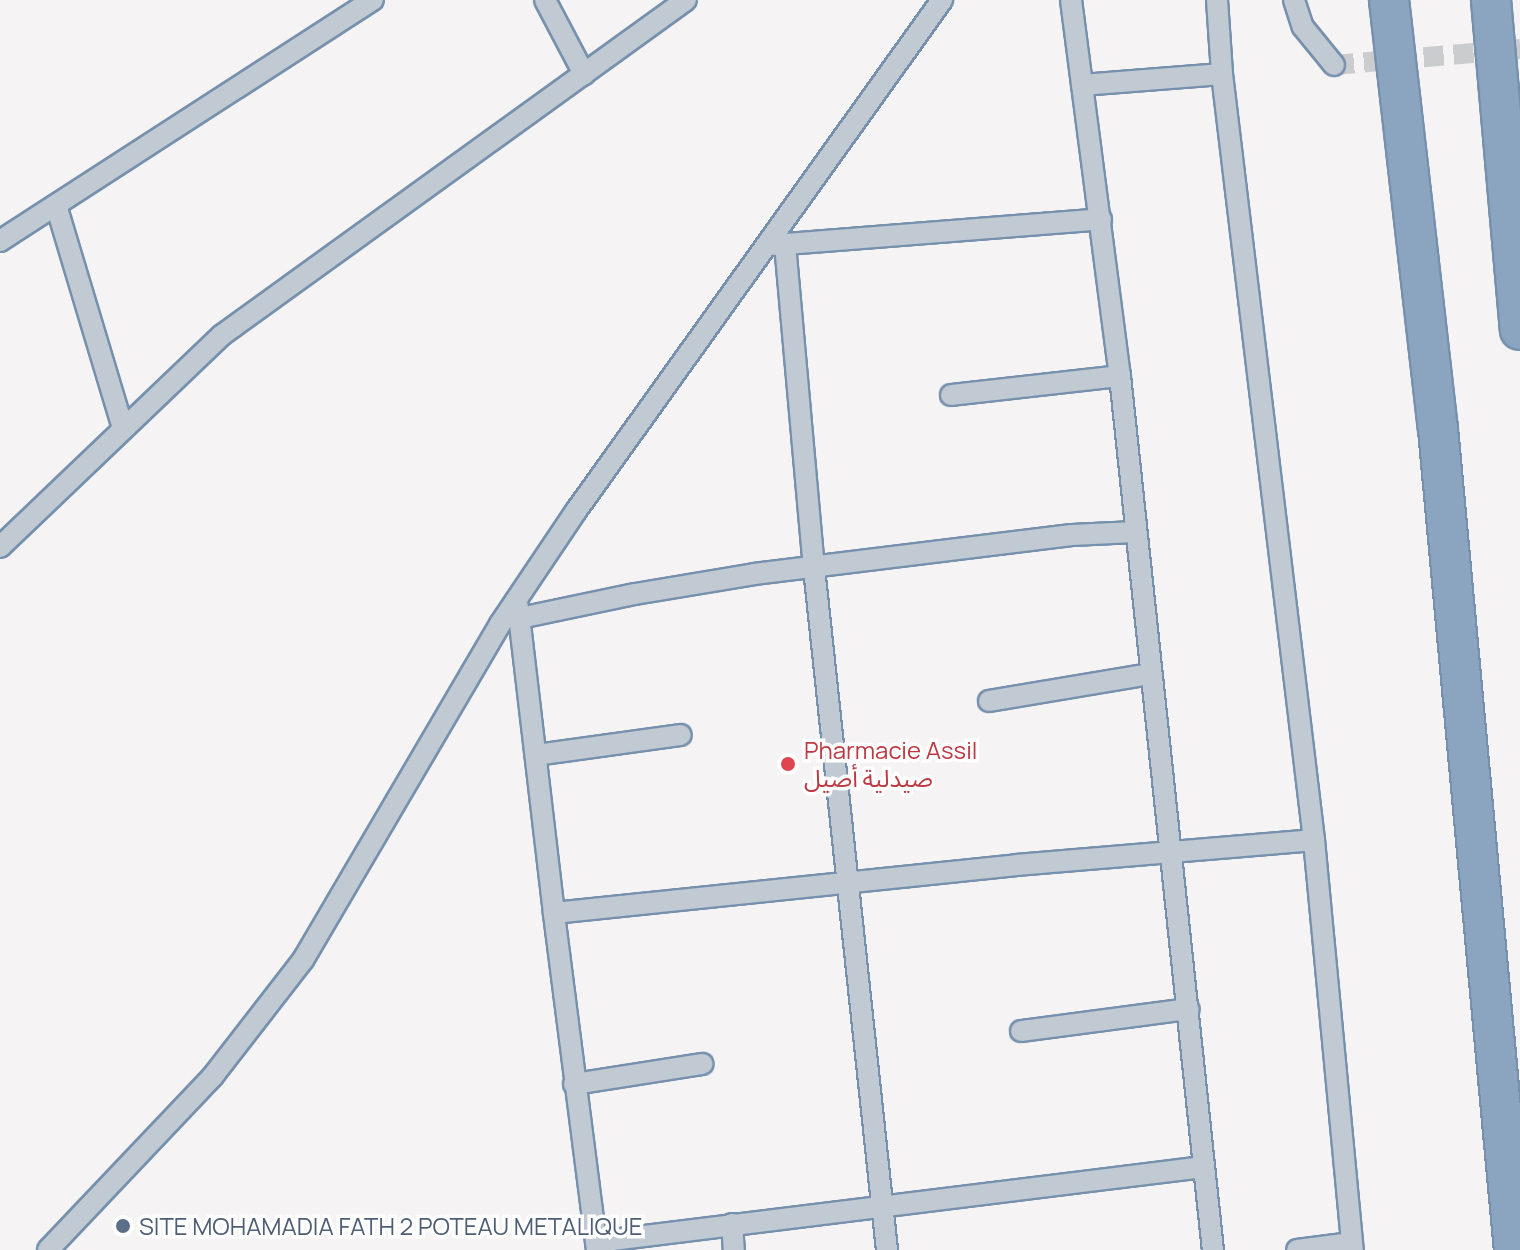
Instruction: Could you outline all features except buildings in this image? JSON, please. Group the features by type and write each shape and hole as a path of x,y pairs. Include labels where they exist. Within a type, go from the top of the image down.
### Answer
{"highway":[{"path":"1389,0 1438,429 1514,1250"},
{"path":"1491,0 1520,330"}],"street":[{"path":"0,241 373,0"},
{"path":"545,0 584,74"},
{"path":"0,547 222,335 686,0"},
{"path":"48,1250 213,1076 303,960 576,511 942,0"},
{"path":"1071,0 1120,376 1213,1250"},
{"path":"1217,0 1222,74 1314,840 1352,1246 1297,1250"},
{"path":"1294,0 1307,34 1334,65"},
{"path":"1082,85 1222,74"},
{"path":"56,205 123,429"},
{"path":"764,246 1101,219"},
{"path":"785,244 814,568 887,1250"},
{"path":"951,395 1120,376"},
{"path":"519,609 1072,535 1135,532"},
{"path":"519,609 574,1084 596,1246 732,1224 1203,1167"},
{"path":"989,701 1150,674"},
{"path":"536,755 681,735"},
{"path":"554,913 849,882 1314,840"},
{"path":"1021,1031 1189,1009"},
{"path":"574,1084 702,1064"},
{"path":"732,1224 734,1250"}],"tunnel":[{"path":"1334,65 1520,49"}],"place":[{"name":"Pharmacie Assil صيدلية أصيل","path":"788,764"},
{"name":"SITE MOHAMADIA FATH 2 POTEAU METALIQUE","path":"123,1226"}]}
